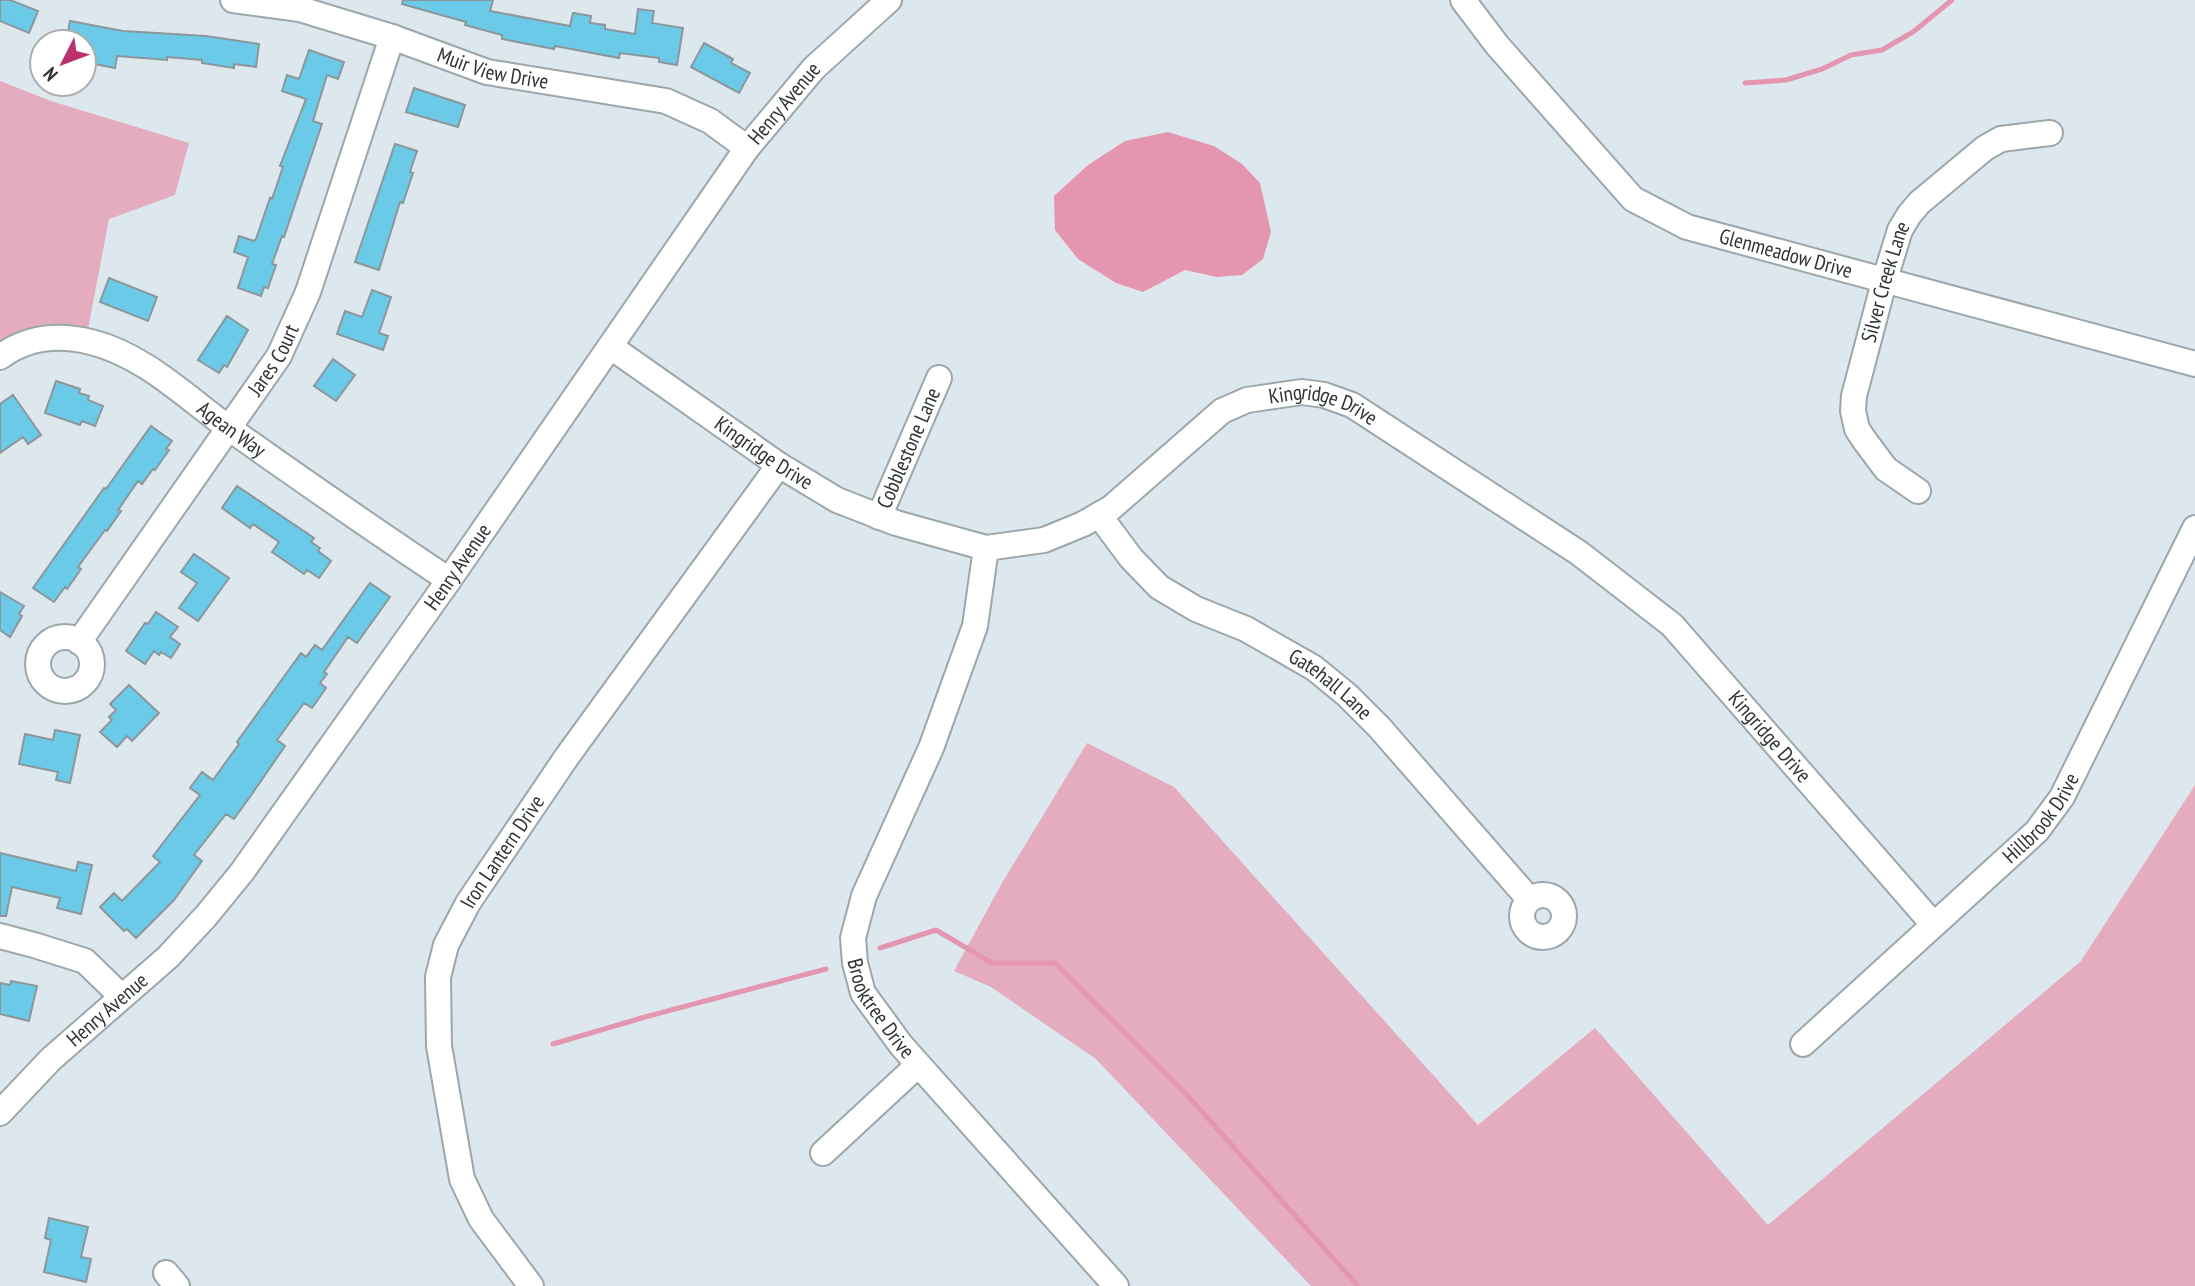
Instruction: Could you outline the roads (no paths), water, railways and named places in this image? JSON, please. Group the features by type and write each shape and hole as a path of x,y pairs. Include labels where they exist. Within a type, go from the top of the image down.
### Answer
{"street":[{"name":"Muir View Drive","path":"233,0 300,9 392,37 487,72 666,101 710,121 747,148"},
{"name":"Henry Avenue","path":"0,1113 51,1059 168,957 242,872 449,580 747,148 814,68 889,0"},
{"name":"Glenmeadow Drive","path":"1463,0 1497,45 1633,199 1687,227 2195,364"},
{"name":"Jares Court","path":"79,642 279,356 308,292 392,37"},
{"name":"Silver Creek Lane","path":"1918,491 1886,469 1857,429 1853,411 1854,396 1900,230 1919,203 1985,148 2001,139 2050,133"},
{"name":"Agean Way","path":"0,357 30,341 48,338 72,338 93,342 120,352 157,375 230,429 449,580"},
{"name":"Kingridge Drive","path":"611,347 779,465 837,500 879,517 986,548 1044,540 1065,533 1099,515 1111,508 1222,411 1247,400 1302,393 1324,395 1352,405 1579,553 1672,625 1933,924"},
{"name":"Cobblestone Lane","path":"879,517 939,378"},
{"name":"Iron Lantern Drive","path":"527,1285 481,1219 461,1179 439,1046 438,977 446,945 468,903 565,758 779,465"},
{"name":"Gatehall Lane","path":"1099,515 1130,558 1159,587 1196,609 1246,629 1269,642 1314,668 1347,695 1379,727 1529,900"},
{"name":"Hillbrook Drive","path":"1803,1044 2038,831 2057,805 2195,528"},
{"name":"Brooktree Drive","path":"986,548 975,625 964,660 931,748 864,896 853,938 855,963 863,993 901,1045 1116,1286"},
{"path":"0,936 85,961 121,996"},
{"path":"822,1153 918,1065"}],"waterway":[{"path":"1745,83 1786,80 1822,69 1851,55 1882,50 1913,32 1952,0"},
{"path":"880,948 936,930 992,963 1055,963 1187,1095 1358,1286"},
{"path":"553,1044 826,969"}]}
